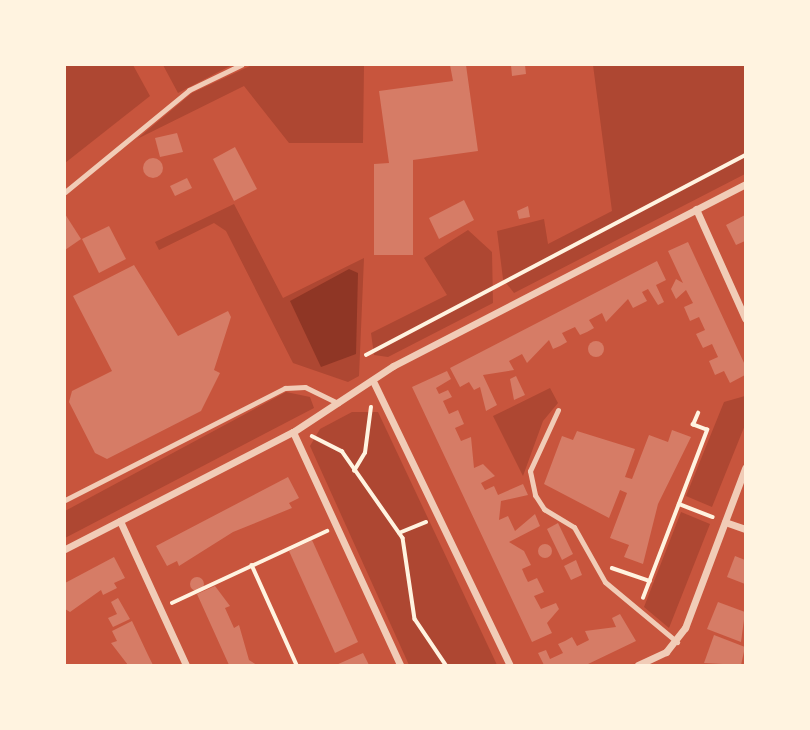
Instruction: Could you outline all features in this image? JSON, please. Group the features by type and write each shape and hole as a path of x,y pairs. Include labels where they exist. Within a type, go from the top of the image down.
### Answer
{"street":[{"path":"65,549 296,430 374,383 393,366 745,184"},
{"path":"696,209 745,318"},
{"path":"374,383 510,665"},
{"path":"296,430 400,665"},
{"path":"638,665 677,642 745,468"},
{"path":"120,521 186,665"},
{"path":"725,522 745,529"}],"lane":[{"path":"65,192 188,90 241,65"},
{"path":"65,500 285,388 305,387 338,403"},
{"path":"558,410 530,471 535,495 544,509 574,527 605,582 677,642"}],"path":[{"path":"366,355 745,155"},
{"path":"354,471 365,453 374,383"},
{"path":"638,611 707,430 693,425 698,413"},
{"path":"296,430 342,451 399,533 408,552 415,619 446,665"},
{"path":"679,504 725,522"},
{"path":"399,533 439,516"},
{"path":"160,608 337,526"},
{"path":"592,561 650,581"},
{"path":"252,565 297,665"}],"shaded area":[{"path":"65,65 133,65 150,96 65,163"},
{"path":"163,65 232,65 178,93"},
{"path":"252,65 364,65 363,143 289,143 244,86 137,139 192,93"},
{"path":"593,65 745,65 745,174 514,293 503,279 497,231 544,219 548,244 612,211"},
{"path":"234,204 283,298 364,258 359,376 348,382 293,363 226,231 214,223 159,250 155,242"},
{"path":"468,230 492,252 493,303 388,357 374,355 371,333 447,295 424,258"},
{"path":"349,269 358,273 356,354 321,367 290,301"},
{"path":"550,388 558,403 543,421 523,476 493,416"},
{"path":"286,392 310,397 314,408 65,538 65,511"},
{"path":"745,396 745,425 712,507 686,496 724,402"},
{"path":"352,412 378,412 497,665 409,665 310,446 320,429"},
{"path":"681,512 710,524 669,628 644,607"}],"building":[{"path":"450,65 466,65 478,151 413,160 413,255 374,255 374,164 389,163 379,91 453,81"},
{"path":"511,65 525,65 526,74 512,76"},
{"path":"177,133 183,152 160,157 155,138"},
{"path":"235,147 257,189 234,201 213,159"},
{"path":"149,158 157,158 163,168 157,178 149,178 143,172 143,164"},
{"path":"187,178 192,188 175,196 170,186"},
{"path":"464,200 474,220 439,239 429,218"},
{"path":"528,206 530,217 519,219 517,211"},
{"path":"65,214 81,239 65,250"},
{"path":"745,215 745,241 736,245 726,225"},
{"path":"109,226 126,259 99,273 82,239"},
{"path":"688,242 745,365 745,375 730,383 724,371 715,375 709,361 718,357 712,344 703,348 696,334 705,330 699,317 690,321 684,307 693,303 686,290 676,299 671,289 676,279 683,283 668,251"},
{"path":"657,261 666,280 656,285 664,302 658,305 648,289 642,292 647,301 633,308 628,299 606,322 602,313 589,320 594,328 587,332 580,335 575,327 562,333 567,342 553,349 549,340 527,363 522,354 509,361 514,370 483,375 497,405 486,411 480,387 474,390 469,382 460,387 450,368"},
{"path":"134,265 178,336 228,311 231,317 214,370 220,373 201,411 107,459 95,453 69,402 72,391 112,371 73,296"},
{"path":"596,341 604,349 596,357 588,349"},
{"path":"447,371 451,379 436,388 439,394 448,390 452,397 443,401 449,414 458,410 464,424 455,428 461,441 471,437 474,468 483,464 495,476 481,483 485,490 494,486 498,495 523,484 528,495 501,501 499,520 508,516 515,531 535,514 540,526 509,542 524,551 531,565 522,569 528,582 537,578 544,592 534,596 541,609 556,603 559,609 547,623 552,633 532,642 412,387"},
{"path":"516,376 525,395 514,400 510,379"},
{"path":"672,430 691,437 658,504 643,564 624,557 629,545 610,538 627,493 620,490 609,518 544,484 562,436 573,440 577,431 635,449 625,477 632,479 649,435 668,442"},
{"path":"288,477 299,498 289,503 292,508 233,532 179,566 177,561 167,566 156,546"},
{"path":"558,523 573,554 562,560 547,529"},
{"path":"312,540 358,642 335,653 289,551"},
{"path":"545,544 550,546 550,556 545,558 540,556 538,551 540,546"},
{"path":"735,556 745,560 745,584 727,577"},
{"path":"114,557 125,578 114,583 117,588 103,595 101,590 70,612 65,609 65,583"},
{"path":"576,560 582,575 571,580 564,566"},
{"path":"197,577 202,579 202,589 197,591 192,589 190,584 192,579"},
{"path":"215,586 230,606 225,608 234,628 239,625 249,660 257,665 229,665 197,594"},
{"path":"118,598 130,619 113,627 108,618 117,614 111,602"},
{"path":"718,602 745,612 741,642 707,629"},
{"path":"620,614 636,641 586,665 544,665 538,653 546,650 550,659 563,653 558,644 572,637 577,646 589,640 585,631 616,627 612,618"},
{"path":"132,621 153,665 128,665 111,643 117,641 112,631"},
{"path":"714,635 745,647 741,665 704,663"},
{"path":"363,653 369,665 336,665"}]}
